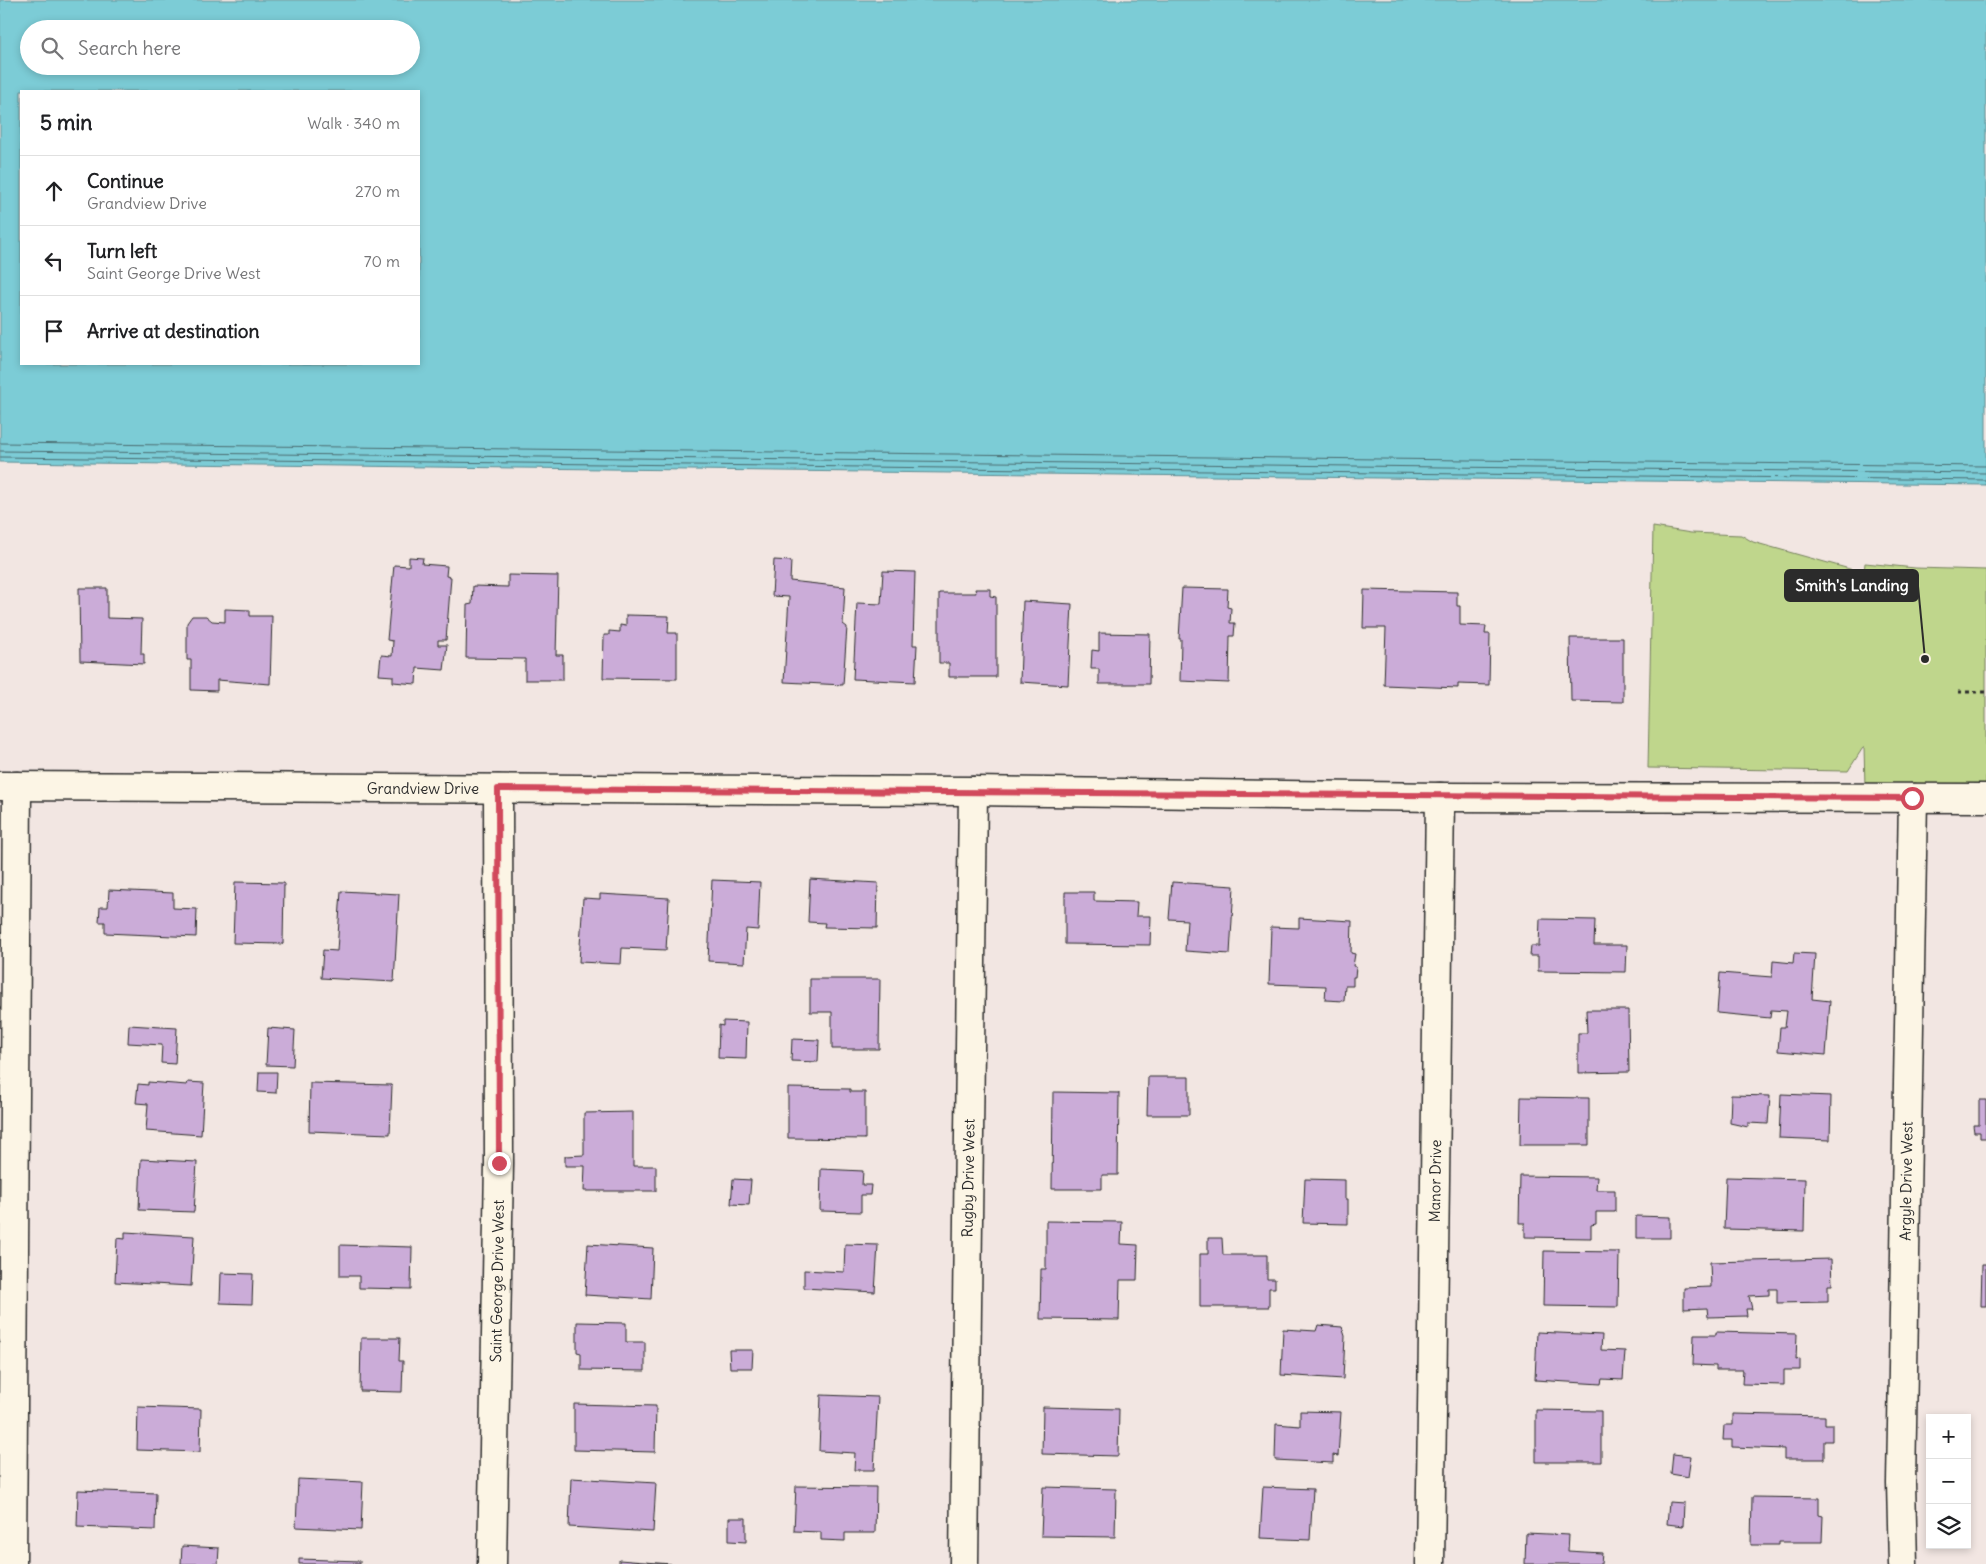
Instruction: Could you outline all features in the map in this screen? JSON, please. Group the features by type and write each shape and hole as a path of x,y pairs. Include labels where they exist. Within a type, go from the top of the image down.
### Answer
{"street":[{"name":"Grandview Drive","path":"8,786 973,791 1440,797 1986,798"},
{"path":"8,786 12,1564"},
{"name":"Saint George Drive West","path":"492,1564 499,1163 498,789"},
{"name":"Rugby Drive West","path":"964,1564 973,791"},
{"name":"Manor Drive","path":"1430,1564 1440,797"},
{"name":"Argyle Drive West","path":"1903,1564 1901,1483 1912,798"}],"path":[{"path":"1958,692 1986,692"}],"green space":[{"path":"1653,527 1691,533 1741,535 1753,542 1864,573 1865,563 1915,568 1986,570 1986,785 1865,787 1864,746 1848,771 1648,768"}],"water":[{"path":"0,0 1986,0 1986,485 0,462"}],"building":[{"path":"409,557 423,558 422,564 447,566 446,576 451,577 446,640 438,640 438,645 447,645 444,670 417,668 416,684 393,682 393,676 379,675 381,655 392,656 393,641 387,640 394,565 409,566"},
{"path":"774,560 791,561 790,581 845,587 843,624 847,627 843,685 784,682 789,597 772,596"},
{"path":"883,571 915,572 913,645 917,645 915,682 853,679 857,603 881,604"},
{"path":"508,575 558,576 556,655 563,655 563,680 525,680 525,659 466,658 467,605 472,604 473,586 508,587"},
{"path":"79,588 107,588 107,618 142,619 141,654 144,654 144,664 80,661"},
{"path":"1182,588 1228,589 1227,607 1231,608 1230,623 1235,623 1234,636 1230,636 1229,683 1180,681 1181,639 1179,639"},
{"path":"975,589 990,589 990,596 996,597 996,677 949,677 949,663 939,663 939,593 976,593"},
{"path":"1364,590 1457,592 1457,606 1460,606 1460,625 1486,626 1485,634 1490,634 1489,685 1458,684 1458,688 1384,685 1386,628 1363,628"},
{"path":"1023,601 1072,604 1068,685 1020,682"},
{"path":"225,609 250,610 250,616 272,616 270,684 217,680 217,691 191,690 191,660 187,660 187,623 192,616 206,616 212,621 225,622"},
{"path":"626,615 669,616 668,633 677,633 677,679 603,678 604,635 609,635 609,631 620,632 620,625 626,626"},
{"path":"1099,633 1150,634 1149,684 1099,684 1099,669 1091,669 1092,650 1099,651"},
{"path":"1570,638 1623,638 1623,702 1571,701"},
{"path":"810,879 878,883 877,928 824,927 825,923 808,922"},
{"path":"712,880 760,882 758,930 746,929 744,963 708,961"},
{"path":"235,882 284,883 283,944 233,943"},
{"path":"1172,882 1234,886 1230,954 1185,951 1187,920 1169,919"},
{"path":"109,890 173,893 173,908 197,909 196,937 105,933 105,922 99,922 100,907 108,907"},
{"path":"341,891 399,894 394,982 321,978 323,950 337,951"},
{"path":"1065,892 1094,892 1094,901 1137,902 1136,916 1151,916 1150,945 1065,944"},
{"path":"600,894 669,898 666,950 622,948 621,964 579,962 583,898 600,899"},
{"path":"1299,918 1352,921 1351,953 1355,954 1353,966 1356,967 1355,977 1353,977 1353,986 1345,986 1344,1001 1325,1000 1326,986 1269,984 1271,927 1299,928"},
{"path":"1540,919 1595,920 1594,945 1627,945 1626,972 1538,971 1538,956 1530,956 1531,946 1539,946"},
{"path":"1794,953 1815,954 1812,999 1830,1001 1826,1055 1778,1051 1780,1027 1785,1027 1787,1011 1771,1010 1770,1018 1717,1013 1720,973 1772,977 1773,961 1793,963"},
{"path":"810,979 880,979 879,1049 832,1049 832,1012 810,1012"},
{"path":"1586,1010 1628,1010 1629,1072 1578,1073 1578,1033 1587,1033"},
{"path":"723,1021 747,1022 746,1059 718,1058 719,1025 723,1026"},
{"path":"129,1025 177,1028 175,1064 161,1063 162,1045 128,1043"},
{"path":"268,1028 295,1030 293,1066 266,1065"},
{"path":"792,1039 819,1040 818,1062 791,1061"},
{"path":"259,1072 277,1072 276,1093 258,1092"},
{"path":"1148,1077 1189,1077 1189,1115 1147,1115"},
{"path":"148,1082 187,1085 188,1082 204,1083 201,1135 146,1131 148,1104 136,1103 138,1084 148,1085"},
{"path":"310,1083 392,1085 390,1134 309,1131"},
{"path":"788,1088 850,1089 850,1092 865,1092 865,1139 788,1138"},
{"path":"1053,1092 1119,1093 1118,1175 1102,1175 1102,1189 1052,1189"},
{"path":"1781,1094 1831,1096 1830,1140 1779,1138"},
{"path":"1731,1095 1770,1096 1768,1124 1748,1123 1748,1127 1730,1123"},
{"path":"1521,1097 1589,1098 1589,1145 1520,1145"},
{"path":"1979,1100 1986,1100 1986,1138 1980,1138 1980,1132 1974,1132 1973,1125 1979,1125"},
{"path":"633,1112 633,1166 656,1166 656,1191 584,1191 585,1166 565,1166 565,1156 584,1155 584,1113"},
{"path":"141,1159 197,1162 194,1212 139,1210"},
{"path":"821,1169 863,1171 862,1185 871,1185 870,1195 861,1195 861,1212 820,1211"},
{"path":"1520,1176 1597,1177 1596,1190 1615,1190 1615,1212 1596,1212 1596,1224 1591,1225 1591,1238 1525,1237 1525,1223 1519,1223"},
{"path":"1726,1177 1805,1179 1804,1231 1724,1229"},
{"path":"733,1179 751,1180 749,1205 731,1204"},
{"path":"1305,1179 1345,1180 1345,1199 1348,1199 1348,1224 1303,1223"},
{"path":"1636,1216 1670,1217 1670,1238 1636,1238"},
{"path":"1046,1221 1122,1222 1121,1244 1138,1245 1137,1280 1120,1280 1119,1320 1040,1319 1041,1269 1046,1269"},
{"path":"125,1232 194,1236 191,1286 115,1282 117,1238 125,1239"},
{"path":"1208,1238 1222,1238 1223,1255 1267,1255 1267,1279 1275,1279 1275,1288 1269,1288 1269,1307 1200,1307 1200,1254 1208,1254"},
{"path":"588,1244 653,1248 651,1299 585,1295"},
{"path":"845,1244 878,1245 875,1292 804,1288 804,1270 844,1272"},
{"path":"340,1245 412,1247 411,1289 359,1288 359,1276 340,1276"},
{"path":"1544,1251 1619,1252 1618,1307 1543,1306"},
{"path":"1831,1259 1832,1285 1828,1285 1828,1302 1777,1303 1777,1289 1769,1289 1769,1295 1749,1296 1752,1309 1746,1309 1747,1316 1708,1317 1707,1308 1684,1309 1684,1288 1711,1287 1710,1262"},
{"path":"1982,1264 1986,1264 1986,1306 1981,1306"},
{"path":"221,1273 253,1274 252,1304 220,1303"},
{"path":"577,1322 626,1323 626,1342 645,1342 645,1371 581,1370 581,1353 577,1352"},
{"path":"1318,1325 1342,1327 1345,1336 1343,1379 1281,1375 1283,1329 1316,1331"},
{"path":"1537,1332 1602,1335 1601,1350 1625,1351 1623,1380 1602,1379 1601,1384 1535,1380"},
{"path":"1716,1332 1797,1334 1796,1360 1800,1359 1800,1370 1784,1370 1784,1385 1742,1384 1743,1370 1716,1370 1716,1366 1693,1365 1694,1335 1716,1335"},
{"path":"361,1338 400,1338 399,1361 403,1361 402,1392 360,1391"},
{"path":"729,1350 753,1350 752,1368 730,1368"},
{"path":"821,1395 878,1397 874,1470 854,1470 855,1453 819,1451"},
{"path":"574,1404 656,1406 655,1452 574,1450"},
{"path":"138,1407 201,1409 200,1452 137,1450"},
{"path":"1043,1407 1119,1409 1118,1456 1042,1454"},
{"path":"1536,1410 1601,1411 1601,1462 1536,1462"},
{"path":"1300,1411 1341,1412 1338,1456 1333,1455 1333,1463 1275,1460 1276,1424 1300,1426"},
{"path":"1733,1414 1825,1416 1825,1424 1832,1424 1832,1441 1824,1441 1824,1459 1784,1459 1784,1449 1732,1447 1732,1440 1723,1440 1724,1425 1733,1425"},
{"path":"1673,1454 1691,1456 1688,1477 1671,1474"},
{"path":"571,1478 656,1483 653,1532 569,1527"},
{"path":"298,1479 363,1482 361,1530 296,1527"},
{"path":"796,1486 876,1487 875,1533 845,1533 845,1541 821,1540 821,1532 794,1531"},
{"path":"1043,1487 1116,1489 1115,1537 1041,1536"},
{"path":"1263,1487 1313,1489 1310,1540 1260,1538"},
{"path":"78,1490 156,1493 155,1530 77,1527"},
{"path":"1752,1497 1819,1498 1819,1515 1823,1516 1822,1542 1779,1542 1779,1545 1751,1545"},
{"path":"1669,1502 1684,1503 1683,1526 1667,1524"},
{"path":"729,1518 746,1518 746,1542 729,1541"},
{"path":"1526,1533 1569,1535 1568,1551 1602,1553 1601,1564 1525,1564"},
{"path":"182,1546 219,1548 218,1564 181,1564"},
{"path":"299,1559 360,1561 360,1564 299,1564"},
{"path":"619,1560 671,1564 619,1564"}],"place":[{"name":"Smith's Landing","path":"1925,659"}],"route":[{"path":"499,1163 498,789 973,791 1440,797 1912,798"}]}
